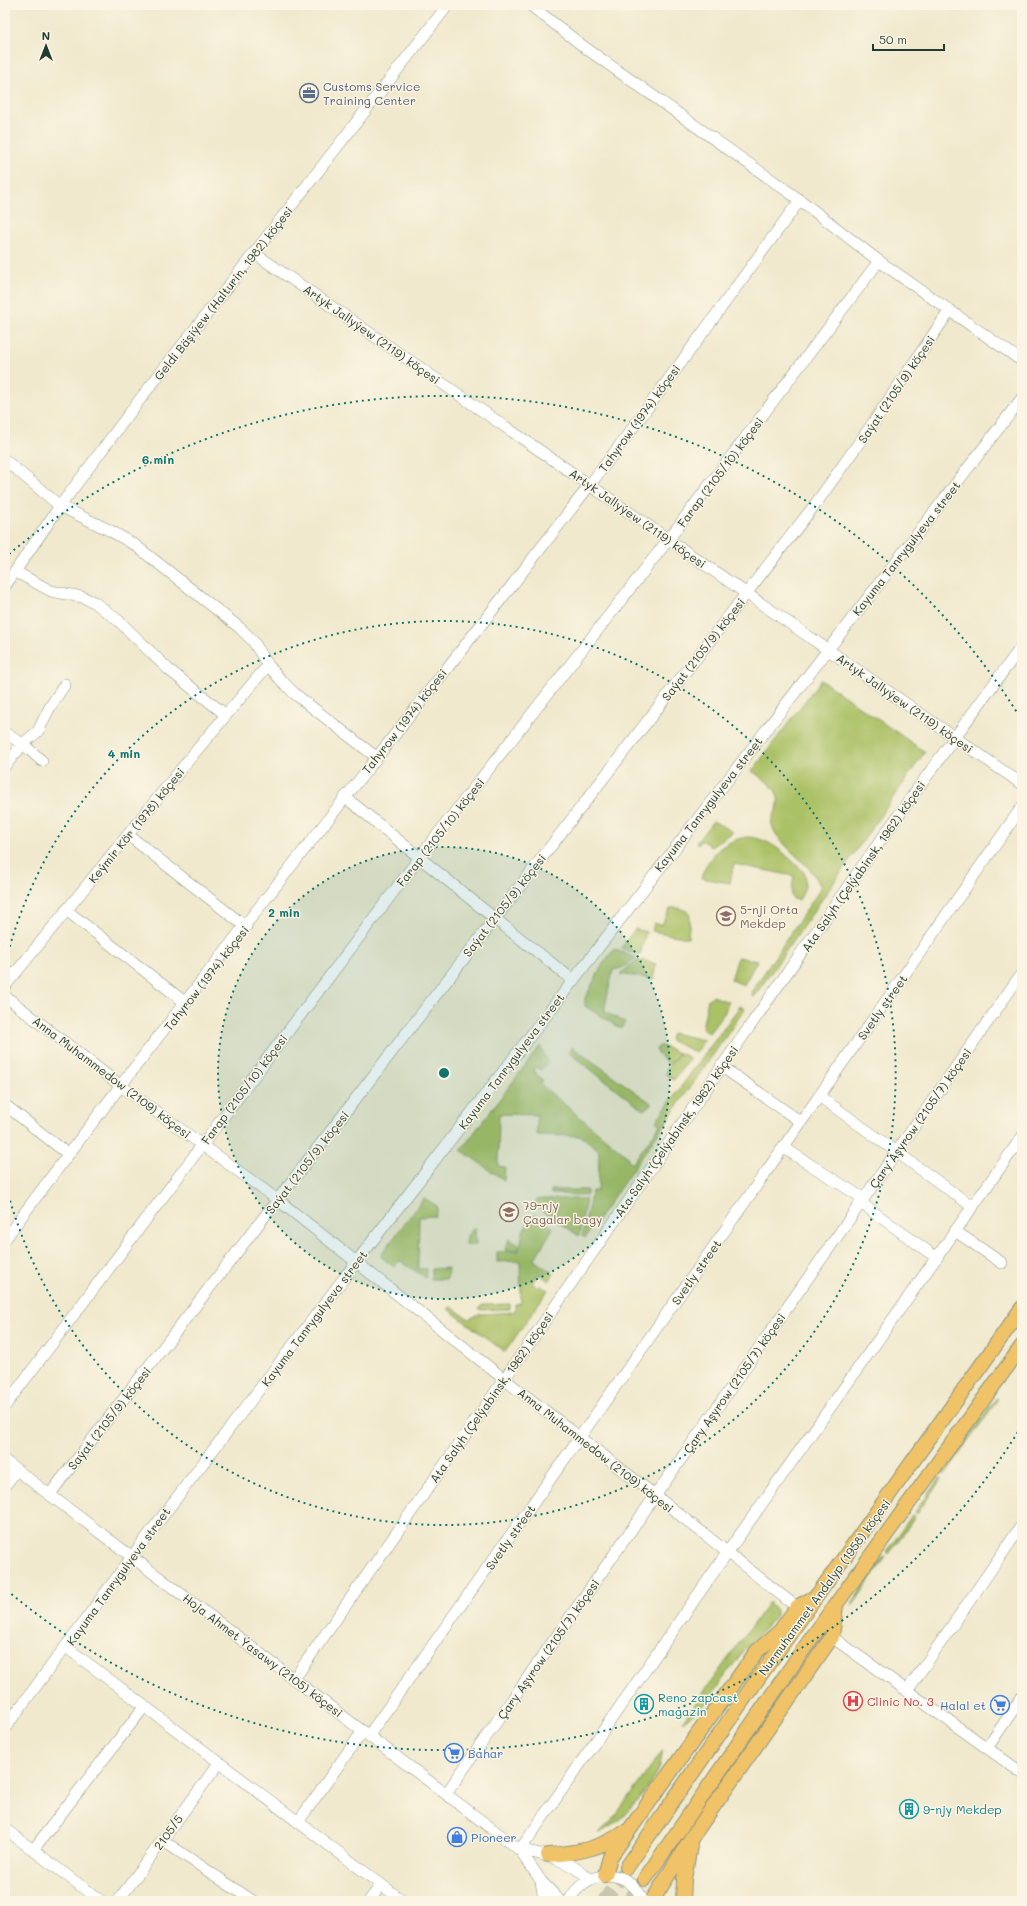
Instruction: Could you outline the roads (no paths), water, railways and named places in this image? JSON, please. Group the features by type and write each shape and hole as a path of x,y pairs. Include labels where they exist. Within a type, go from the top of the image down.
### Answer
{"main road":[{"name":"Nurmuhammet Andalyp (1958) köçesi","path":"627,1867 801,1610 818,1595 1022,1308"},
{"name":"Nurmuhammet Andalyp (1958) köçesi","path":"645,1879 836,1603 1022,1346"},
{"path":"652,1901 692,1837 832,1637 836,1603"},
{"path":"605,1875 610,1857 757,1651 801,1610"},
{"path":"803,1650 804,1678"},
{"path":"778,1686 804,1678"},
{"path":"548,1855 590,1850 613,1840 633,1826"},
{"path":"682,1901 684,1879 692,1837"}],"street":[{"name":"Geldi Bäşiýew (Halturin, 1982) köçesi","path":"5,586 60,506 254,253 448,5"},
{"path":"530,5 587,49 800,200 879,261 1022,361"},
{"name":"Tahyrow (1974) köçesi","path":"5,1239 68,1154 246,927 376,757 590,485 800,200"},
{"name":"Artyk Jallyýew (2119) köçesi","path":"254,253 1022,784"},
{"name":"Farap (2105/10) köçesi","path":"5,1406 419,858 668,540 879,261"},
{"name":"Saýat (2105/9) köçesi","path":"50,1494 817,502 865,435 950,310"},
{"name":"Kayuma Tanrygulyeva street","path":"5,1728 132,1557 357,1261 1022,398"},
{"path":"5,460 60,506 111,531 135,545 240,628 253,641 268,665 295,694 376,757"},
{"path":"16,572 51,591 82,597 94,602 119,621 168,669 226,715"},
{"name":"Ata Salyh (Çelýabinsk, 1962) köçesi","path":"294,1679 721,1066 954,737 1022,646"},
{"name":"Keýmir Kör (1978) köçesi","path":"5,986 268,665"},
{"path":"5,766 23,744 38,731 50,707 65,684"},
{"path":"5,733 23,744 42,761"},
{"path":"345,797 419,858 573,980"},
{"name":"Svetly street","path":"298,1822 366,1733 580,1437 1022,807"},
{"path":"128,835 246,927"},
{"path":"66,910 186,1003"},
{"name":"Çary Aşyrow (2105/7) köçesi","path":"446,1794 1022,973"},
{"name":"Anna Muhammedow (2109) köçesi","path":"5,996 121,1086 203,1144 278,1200 357,1261 504,1379 801,1610"},
{"path":"721,1066 801,1122"},
{"path":"819,1096 897,1151 972,1207"},
{"path":"5,1104 68,1154"},
{"path":"520,1850 727,1553 1022,1137"},
{"path":"784,1148 862,1201 937,1258"},
{"path":"955,1231 1002,1263"},
{"name":"Hoja Ahmet Ýasawy (2105) köçesi","path":"5,1461 520,1850 540,1881 560,1901"},
{"path":"5,1485 17,1470"},
{"path":"907,1691 1022,1526"},
{"path":"832,1637 1022,1773"},
{"path":"66,1647 403,1901"},
{"path":"987,1748 1022,1697"},
{"path":"33,1850 144,1707"},
{"name":"2105/5","path":"118,1901 219,1763"},
{"path":"5,1829 101,1901"},
{"path":"162,1840 253,1901"},
{"name":"Hoja Ahmet Ýasawy (2105) köçesi","path":"520,1850 548,1855 573,1866 590,1879"},
{"path":"569,1901 577,1888 590,1879 605,1875 627,1881 639,1892 643,1901"},
{"path":"540,1881 544,1901"},
{"path":"369,1901 381,1885"}],"tunnel":[{"path":"604,1901 627,1868"},
{"path":"629,1901 644,1880"}],"place":[{"name":"Customs Service Training Center","path":"309,93"},
{"name":"5-nji Orta Mekdep","path":"726,916"},
{"name":"79-njy Çagalar bagy","path":"509,1212"},
{"name":"Clinic No. 3","path":"853,1701"},
{"name":"Reno zapcast magazin","path":"644,1704"},
{"name":"Halal et","path":"1000,1705"},
{"name":"Bahar","path":"454,1753"},
{"name":"9-njy Mekdep","path":"909,1809"},
{"name":"Pioneer","path":"457,1837"}]}
